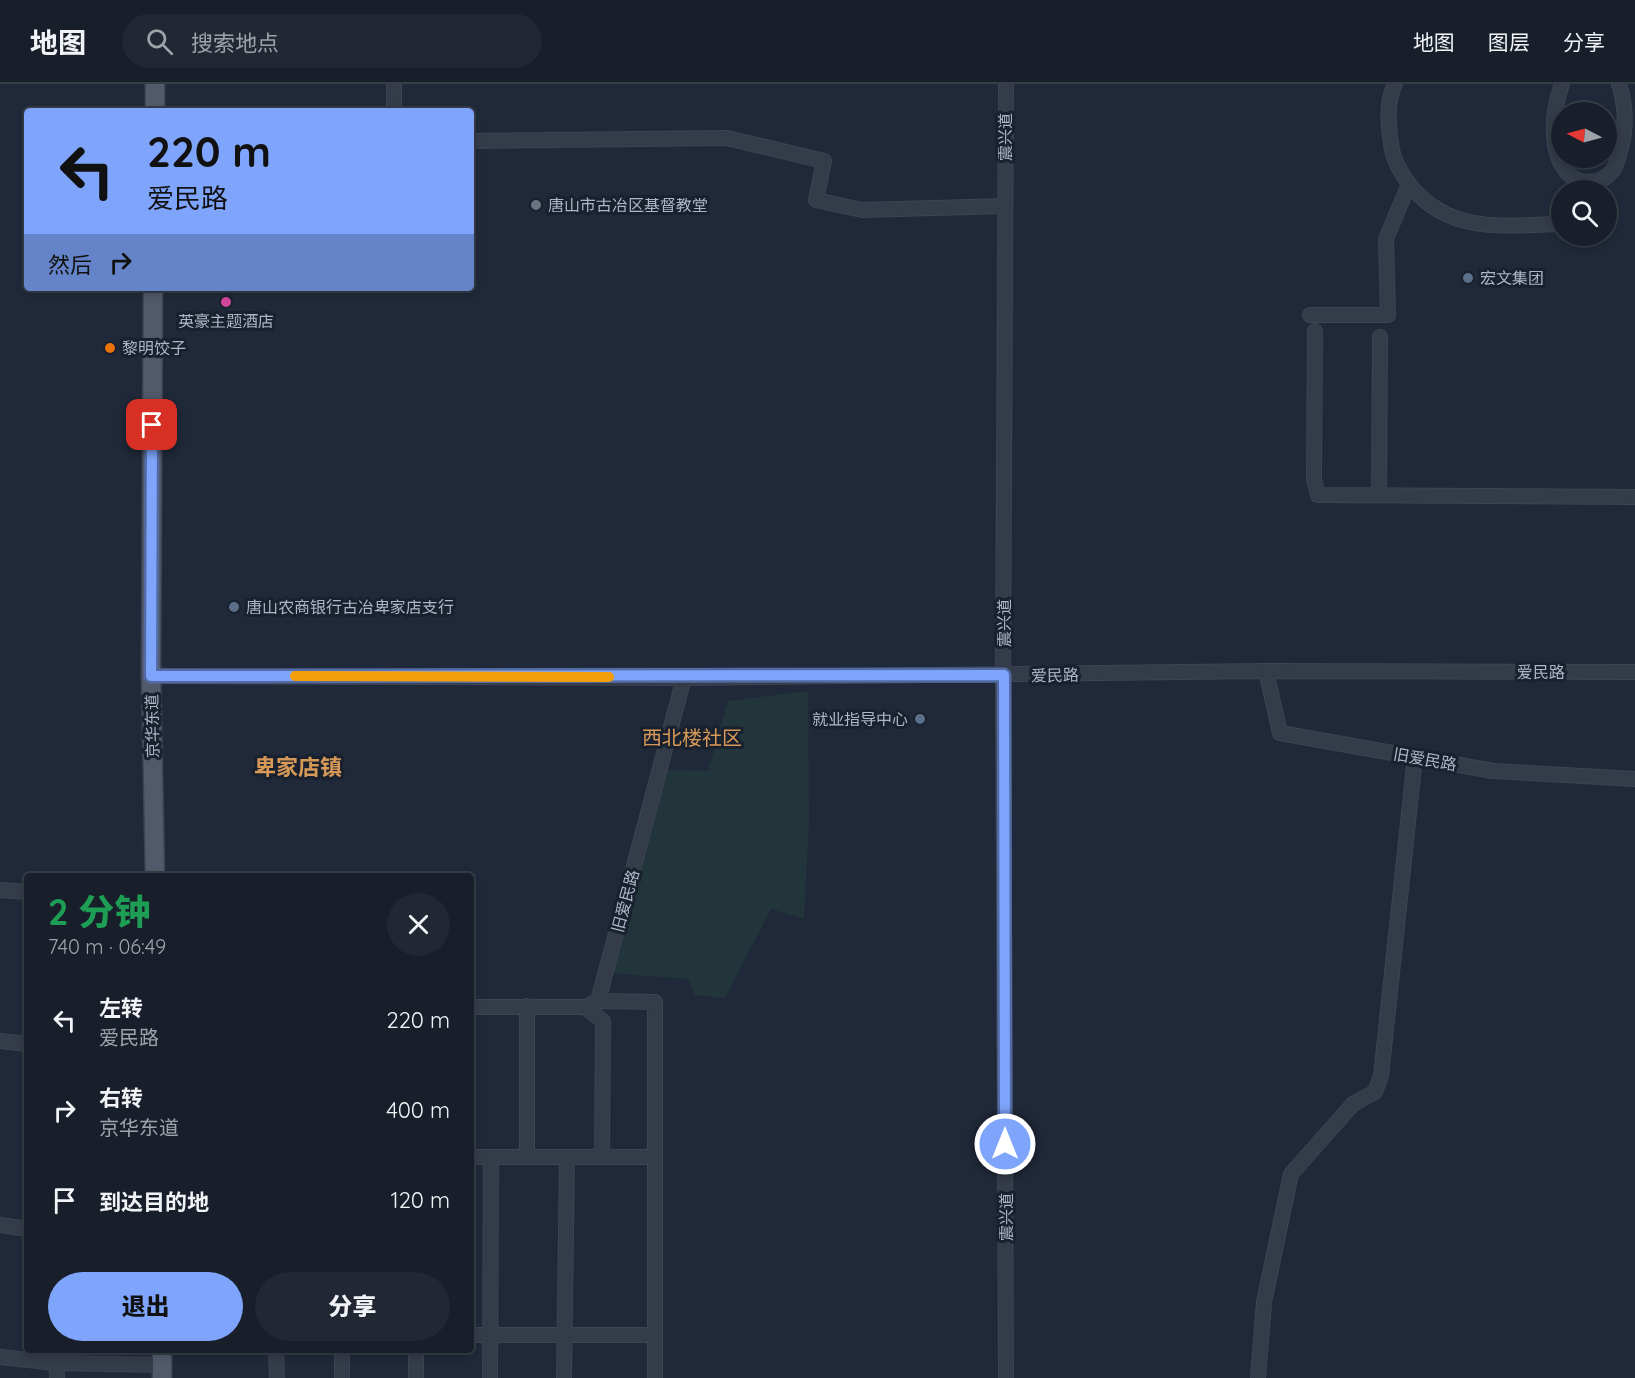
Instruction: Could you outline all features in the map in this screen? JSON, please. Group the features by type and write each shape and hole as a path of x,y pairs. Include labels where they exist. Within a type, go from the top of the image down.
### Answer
{"main road":[{"path":"154,108 155,84"},
{"name":"京华东道","path":"153,291 151,676 155,873"}],"street":[{"path":"394,84 394,108"},
{"name":"震兴道","path":"1006,84 1004,675 1006,1378"},
{"path":"1395,84 1388,119 1391,150 1409,184 1425,202 1451,218 1481,226 1551,224"},
{"path":"1562,84 1554,124 1558,152 1564,169 1578,180"},
{"path":"1600,180 1614,168 1630,119 1619,84"},
{"path":"474,141 727,138 824,161 816,200 862,210 1005,206"},
{"path":"1310,315 1388,315 1386,238 1409,184"},
{"path":"1315,330 1314,480 1318,495 1635,497"},
{"path":"1379,495 1380,337"},
{"name":"爱民路","path":"151,676 684,678 1266,671 1635,672"},
{"name":"旧爱民路","path":"1266,671 1280,733 1493,771 1635,779"},
{"name":"旧爱民路","path":"598,1001 684,678"},
{"path":"1258,1378 1264,1302 1291,1174 1353,1104 1375,1092 1381,1076 1415,757"},
{"path":"0,890 24,892"},
{"path":"474,1007 585,1007 598,1001 655,1002 655,1378"},
{"path":"527,1006 527,1157"},
{"path":"585,1007 603,1021 602,1157"},
{"path":"0,1041 24,1044"},
{"path":"474,1156 655,1157"},
{"path":"490,1378 491,1157"},
{"path":"564,1378 567,1157"},
{"path":"0,1225 24,1229"},
{"path":"474,1335 655,1335"},
{"path":"276,1353 277,1378"},
{"path":"342,1353 342,1378"},
{"path":"416,1353 416,1378"},
{"path":"0,1357 56,1357 162,1364"},
{"path":"56,1357 57,1378"}],"green space":[{"path":"808,691 809,820 804,919 771,909 725,998 695,995 688,979 608,973 660,770 708,771 728,701"}],"slow traffic":[{"path":"295,676 609,677"}],"place":[{"name":"唐山市古冶区基督教堂","path":"536,205"},
{"name":"宏文集团","path":"1468,278"},
{"name":"英豪主题酒店","path":"226,302"},
{"name":"黎明饺子","path":"110,348"},
{"name":"唐山农商银行古冶卑家店支行","path":"234,607"},
{"name":"就业指导中心","path":"920,719"}],"district":[{"name":"西北楼社区","path":"692,738"},
{"name":"卑家店镇","path":"298,767"}],"route":[{"path":"152,425 151,676 684,678 1004,675 1005,1144"}]}
